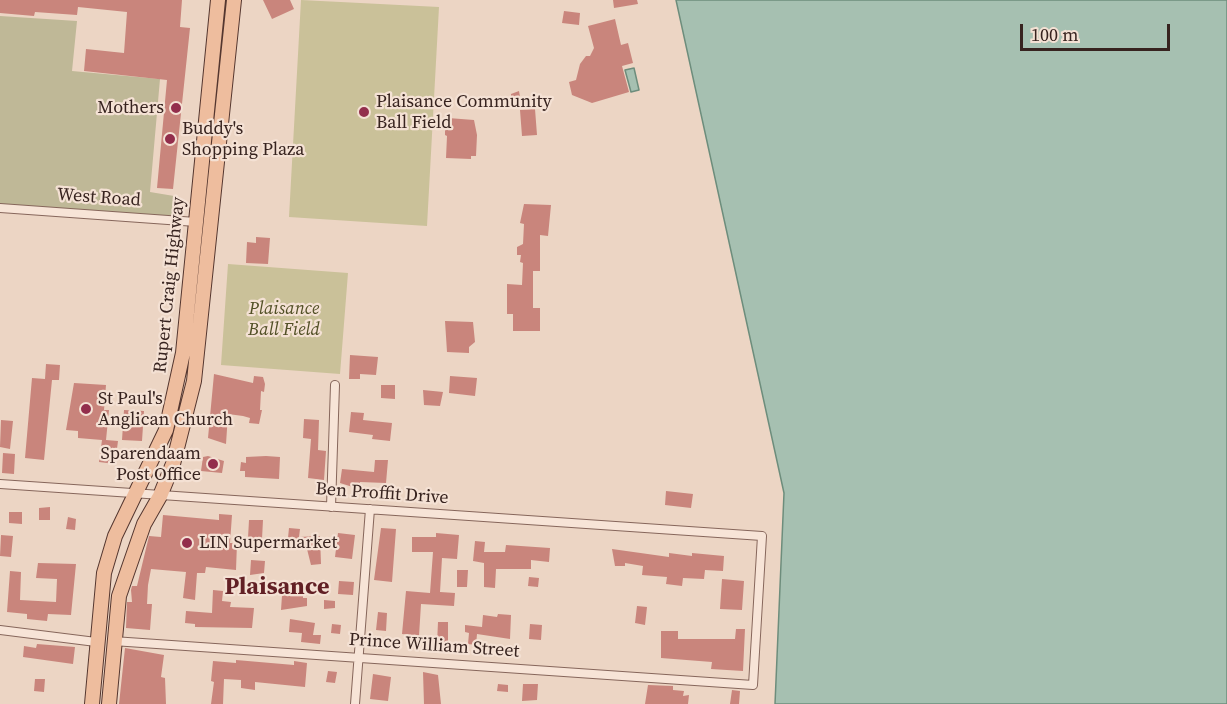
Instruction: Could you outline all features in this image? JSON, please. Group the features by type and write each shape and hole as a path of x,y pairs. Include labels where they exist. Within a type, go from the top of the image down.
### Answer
{"main road":[{"name":"Rupert Craig Highway","path":"92,704 104,573 115,536 166,430 183,353 218,0"},
{"name":"Rupert Craig Highway","path":"109,704 113,641 119,596 126,570 144,524 160,496 184,428 194,381 234,0"}],"street":[{"name":"West Road","path":"0,208 196,222"},
{"path":"331,507 335,385"},
{"name":"Ben Proffit Drive","path":"0,484 762,536 753,685"},
{"path":"355,704 370,509"},
{"path":"0,630 96,642"},
{"name":"Prince William Street","path":"113,641 753,685"}],"green space":[{"name":"Plaisance Community Ball Field","path":"301,0 439,7 427,226 289,217"},
{"name":"Plaisance Ball Field","path":"228,264 348,273 340,374 221,365"}],"shaded area":[{"path":"676,0 1227,0 1227,704 775,704 784,493"},
{"path":"0,16 77,21 72,71 160,79 150,192 180,197 181,220 0,206"},
{"path":"634,68 639,90 631,92 625,70"}],"building":[{"path":"0,0 182,0 180,27 190,28 173,189 157,188 167,80 84,71 86,49 124,53 127,12 78,7 77,15 35,12 34,16 0,13"},
{"path":"263,0 290,0 294,9 272,19"},
{"path":"613,0 637,0 638,4 614,8"},
{"path":"564,11 580,13 579,25 562,23"},
{"path":"615,19 621,45 628,43 633,63 622,66 629,92 592,103 572,95 569,82 576,80 580,64 586,56 590,56 594,48 588,26"},
{"path":"519,91 521,103 511,103 511,94"},
{"path":"535,109 537,135 522,136 520,110"},
{"path":"448,118 474,120 477,135 476,156 471,156 471,159 446,158 447,136 445,127 443,127"},
{"path":"524,204 551,205 548,236 540,235 540,271 533,271 533,308 540,308 540,331 513,331 513,314 507,314 507,284 522,285 523,263 520,262 521,255 517,255 517,247 523,244 524,224 520,223"},
{"path":"256,237 270,238 268,264 246,263 247,242 256,243"},
{"path":"445,321 473,322 475,342 469,347 469,353 447,352"},
{"path":"350,355 378,357 376,375 360,374 360,379 349,379"},
{"path":"46,364 60,365 59,380 52,380 44,460 25,458 32,378 45,379"},
{"path":"214,374 253,383 254,376 263,377 265,384 264,392 261,391 260,410 262,410 259,424 249,423 250,418 228,414 226,444 208,438"},
{"path":"450,376 477,378 475,396 449,393"},
{"name":"St Paul's Anglican Church","path":"74,383 106,385 104,410 109,410 106,440 118,441 115,464 99,462 102,440 78,438 78,431 66,430"},
{"path":"381,385 395,385 395,399 381,398"},
{"path":"423,390 443,392 440,406 424,405"},
{"path":"124,410 144,411 142,441 122,440"},
{"path":"351,412 364,413 363,420 392,423 390,441 372,439 373,435 349,432"},
{"path":"304,419 319,420 318,450 326,451 324,480 308,478 311,439 303,438"},
{"path":"1,420 13,421 10,449 0,447"},
{"path":"3,453 15,454 14,474 2,473"},
{"path":"208,456 224,461 222,473 201,471 203,457"},
{"path":"246,457 280,457 279,479 245,477 245,471 240,471 241,462 246,463"},
{"path":"375,460 388,460 386,483 360,482 359,489 340,483 342,469 374,472"},
{"path":"666,491 693,494 691,508 665,505"},
{"path":"50,507 50,520 39,520 39,508"},
{"path":"9,512 22,512 22,524 9,523"},
{"path":"219,514 232,515 230,543 237,543 236,570 206,567 205,573 197,573 195,600 183,598 186,572 151,569 147,604 152,604 150,630 126,628 127,602 132,602 132,586 137,586 149,536 161,537 163,515 219,520"},
{"path":"68,517 76,519 75,530 66,529"},
{"path":"249,520 263,520 262,539 248,538"},
{"path":"289,528 300,529 299,537 320,536 321,564 311,565 307,549 287,548"},
{"path":"381,528 396,529 392,582 374,580"},
{"path":"338,533 355,535 352,559 335,557"},
{"path":"436,533 459,535 457,559 442,558 440,592 455,593 454,606 421,604 419,636 402,634 406,591 430,593 433,552 412,552 412,537 436,537"},
{"path":"1,535 13,536 11,557 0,556"},
{"path":"475,541 485,542 484,552 505,552 506,545 550,548 549,562 531,560 531,569 496,569 495,588 484,587 484,563 473,561"},
{"path":"612,549 669,557 669,553 724,556 723,571 705,570 704,579 683,578 682,586 666,584 667,577 642,575 643,566 625,563 625,566 615,566"},
{"path":"251,560 265,561 264,573 250,575"},
{"path":"38,563 76,564 71,615 48,614 47,621 27,619 27,614 7,612 10,571 21,572 20,600 56,602 57,579 36,578"},
{"path":"457,570 468,570 467,587 457,587"},
{"path":"529,577 539,578 538,587 528,586"},
{"path":"722,579 744,581 742,610 720,609"},
{"path":"283,581 295,582 294,595 303,594 303,598 307,598 307,606 281,610"},
{"path":"339,581 354,582 353,595 338,594"},
{"path":"213,590 223,591 222,601 231,602 230,607 254,608 252,628 195,627 195,624 185,623 186,611 212,613"},
{"path":"324,600 335,601 335,608 324,609"},
{"path":"637,606 647,607 645,625 635,623"},
{"path":"378,612 387,613 386,631 376,630"},
{"path":"498,614 511,615 510,639 477,634 476,645 468,644 469,633 465,632 465,625 482,627 483,615 497,617"},
{"path":"290,619 315,623 313,635 321,635 320,644 301,642 302,633 289,632"},
{"path":"438,622 448,622 448,644 437,644"},
{"path":"332,624 341,625 340,634 331,633"},
{"path":"530,624 542,625 541,640 529,639"},
{"path":"736,629 745,629 743,671 711,669 712,662 661,658 661,631 678,631 678,639 735,639"},
{"path":"37,644 75,647 73,664 23,657 24,646 36,648"},
{"path":"125,648 164,655 161,677 165,678 166,704 119,704"},
{"path":"236,660 294,665 294,661 307,663 305,687 255,682 255,690 241,688 241,680 224,679 223,704 211,704 214,682 211,681 213,661 236,663"},
{"path":"328,671 337,672 335,683 326,682"},
{"path":"423,672 438,675 441,704 424,704"},
{"path":"373,674 391,677 388,701 370,699"},
{"path":"35,679 45,679 44,692 34,691"},
{"path":"498,684 508,685 508,692 497,691"},
{"path":"523,684 538,684 537,700 522,701"},
{"path":"648,685 673,686 673,690 684,691 683,696 689,695 688,704 645,704"},
{"path":"732,690 740,691 739,704 730,704"}],"place":[{"name":"Mothers","path":"176,108"},
{"name":"Plaisance Community Ball Field","path":"364,112"},
{"name":"Buddy's Shopping Plaza","path":"170,139"},
{"name":"St Paul's Anglican Church","path":"86,409"},
{"name":"Sparendaam Post Office","path":"213,464"},
{"name":"LIN Supermarket","path":"187,543"}],"district":[{"name":"Plaisance","path":"277,588"}]}
